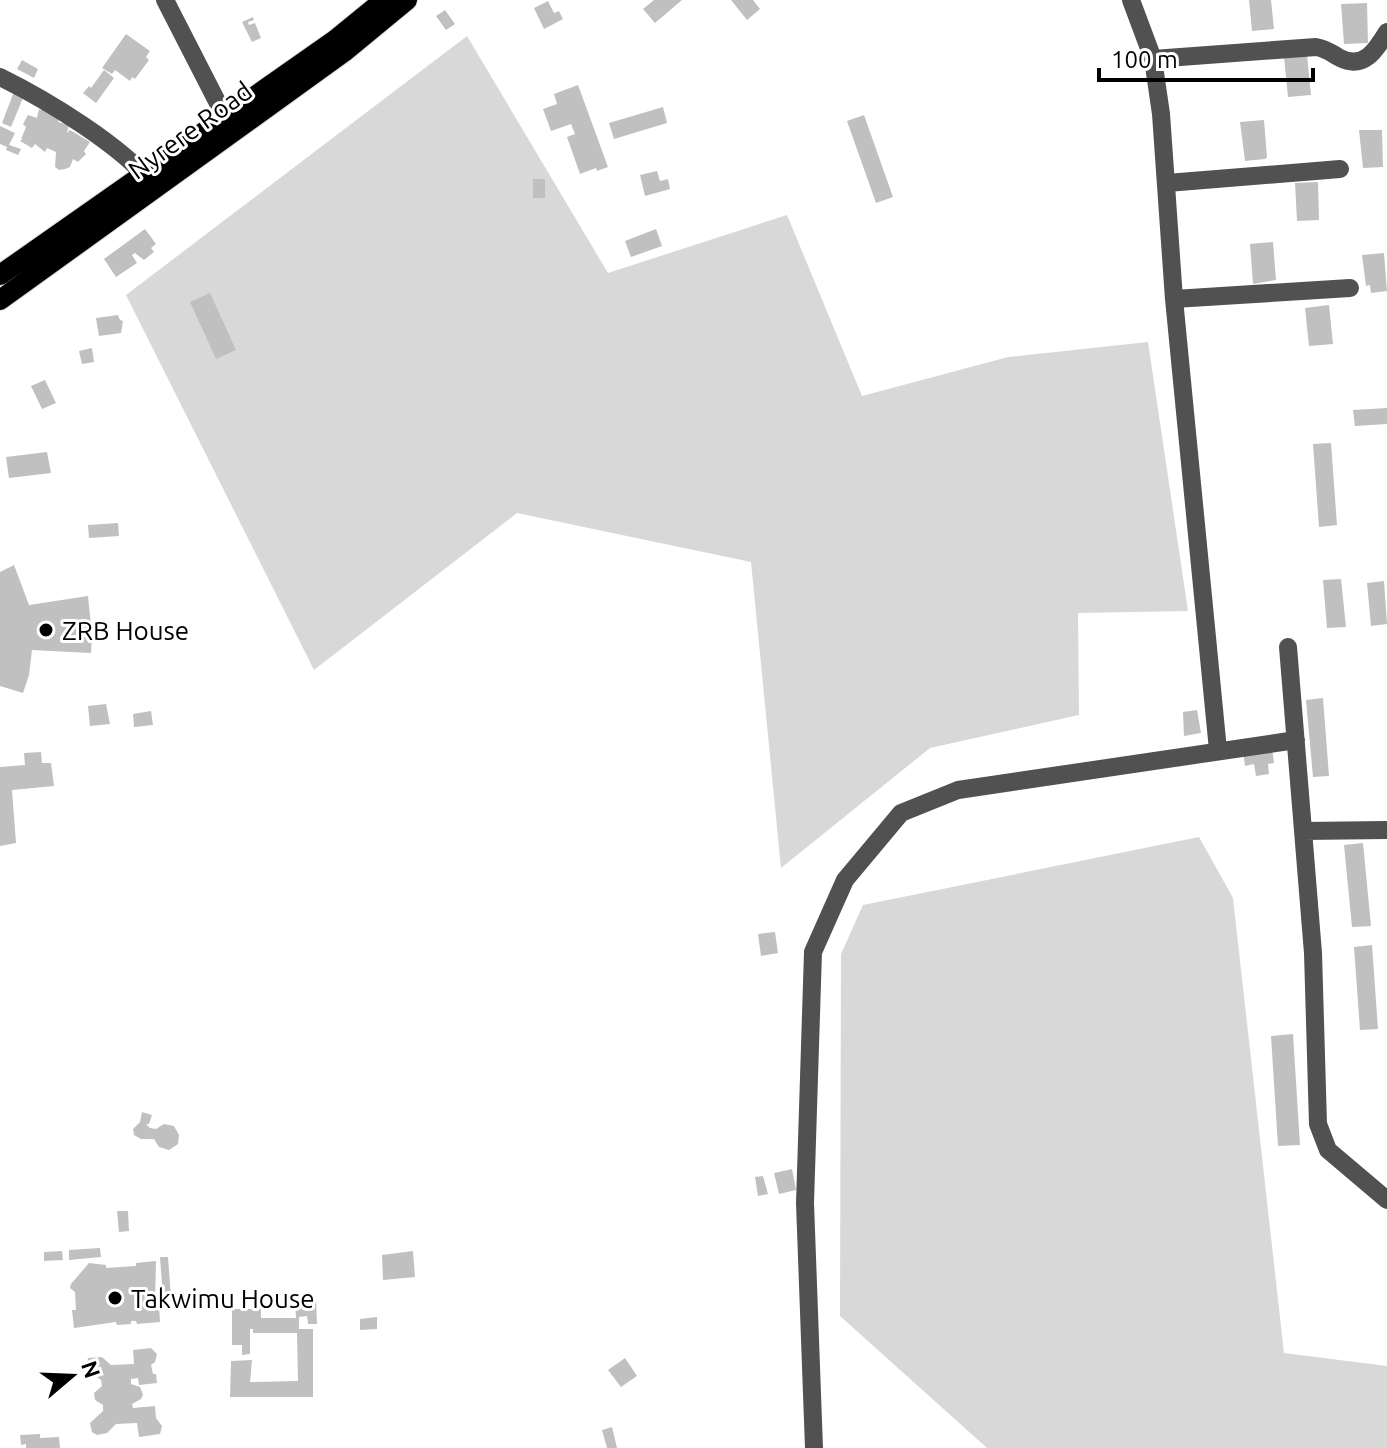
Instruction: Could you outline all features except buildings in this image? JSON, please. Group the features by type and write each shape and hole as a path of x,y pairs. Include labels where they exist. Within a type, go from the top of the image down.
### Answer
{"main road":[{"name":"Nyrere Road","path":"0,300 225,117 335,40 384,0"},
{"name":"Nyrere Road","path":"0,275 344,52 407,0"}],"street":[{"path":"165,0 225,117"},
{"path":"1131,0 1153,59 1218,750"},
{"path":"1153,59 1316,47 1328,49 1351,62 1366,60 1387,32"},
{"path":"0,77 83,126 150,180"},
{"path":"1167,183 1340,169"},
{"path":"1174,299 1350,288"},
{"path":"1288,647 1318,1047 1318,1124 1328,1150 1387,1200"},
{"path":"814,1448 805,1203 813,952 845,880 901,813 958,790 1296,740"},
{"path":"1303,831 1387,830"}],"shaded area":[{"path":"467,36 608,273 787,215 862,396 1008,357 1148,342 1188,611 1078,613 1079,715 930,748 781,868 751,562 517,513 314,670 126,295"},
{"path":"1199,837 1233,898 1284,1353 1387,1366 1387,1448 987,1448 840,1316 841,954 863,905"}],"place":[{"name":"ZRB House","path":"46,630"},
{"name":"Takwimu House","path":"115,1298"}]}
